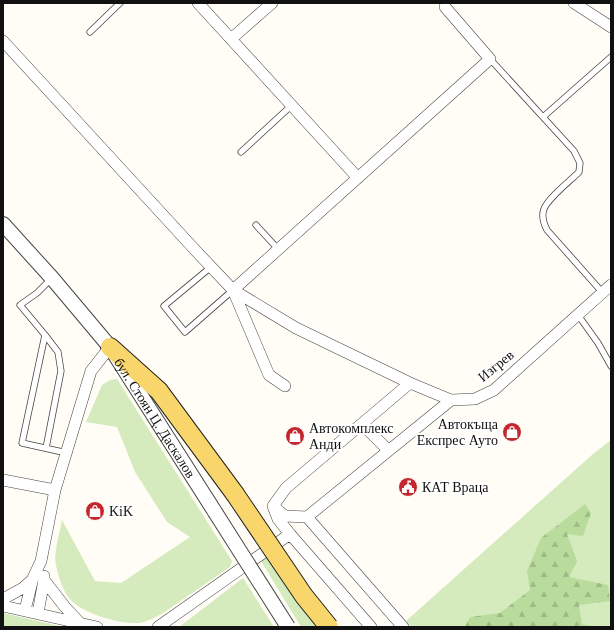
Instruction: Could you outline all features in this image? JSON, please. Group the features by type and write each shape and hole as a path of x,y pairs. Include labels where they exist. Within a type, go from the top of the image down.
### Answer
{"main road":[{"path":"110,347 159,391 235,494 304,596 329,627"}],"street":[{"path":"198,3 358,178"},
{"path":"231,40 272,3"},
{"path":"574,3 611,28"},
{"path":"233,290 490,59 445,7"},
{"path":"3,41 233,290 296,328 410,383 451,400 307,517 285,516 274,506"},
{"name":"бул. Стоян Ц. Даскалов","path":"3,224 52,278 110,347 288,627"},
{"name":"Изгрев","path":"451,400 475,399 494,390 611,285"},
{"path":"233,290 268,375 286,386"},
{"path":"25,610 33,578 41,561 55,490 91,371 110,347"},
{"path":"274,506 286,488 410,383"},
{"path":"362,424 388,450"},
{"path":"3,480 55,490"},
{"path":"274,506 278,519 290,534 371,627"},
{"path":"307,517 403,627"},
{"path":"158,627 290,534"},
{"path":"38,613 44,580 41,561"},
{"path":"3,599 23,588 33,578"},
{"path":"44,580 80,624"},
{"path":"3,606 97,627"}],"lane":[{"path":"90,32 120,3"},
{"path":"543,117 611,57"},
{"path":"490,59 574,151 580,163 579,172 547,203 544,210 544,224 547,230 602,292"},
{"path":"241,152 292,105"},
{"path":"256,225 278,250"},
{"path":"211,267 164,306 185,332 233,290"},
{"path":"46,448 61,370 58,352 20,306 37,293 52,278"},
{"path":"578,315 598,343 611,366"},
{"path":"45,335 22,443 67,453"}],"green space":[{"path":"117,379 232,561 230,567 166,611 149,620 138,623 120,622 90,613 74,603 68,597 62,586 55,561 62,520 95,581 121,583 190,537 167,522 135,472 117,427 86,422 102,385 110,380"},
{"path":"611,440 611,627 411,627 406,621 593,454"},
{"path":"585,504 591,513 583,536 567,534 577,561 569,577 608,585 610,601 579,605 582,624 597,627 465,627 470,617 500,613 530,590 527,571 541,538"},
{"path":"269,555 322,627 301,627 261,561"},
{"path":"243,578 274,627 179,627"},
{"path":"3,613 64,627 3,627"}],"place":[{"name":"Автокъща Експрес Ауто","path":"512,432"},
{"name":"Автокомплекс Анди","path":"295,436"},
{"name":"КАТ Враца","path":"408,487"},
{"name":"KiK","path":"95,511"}]}
